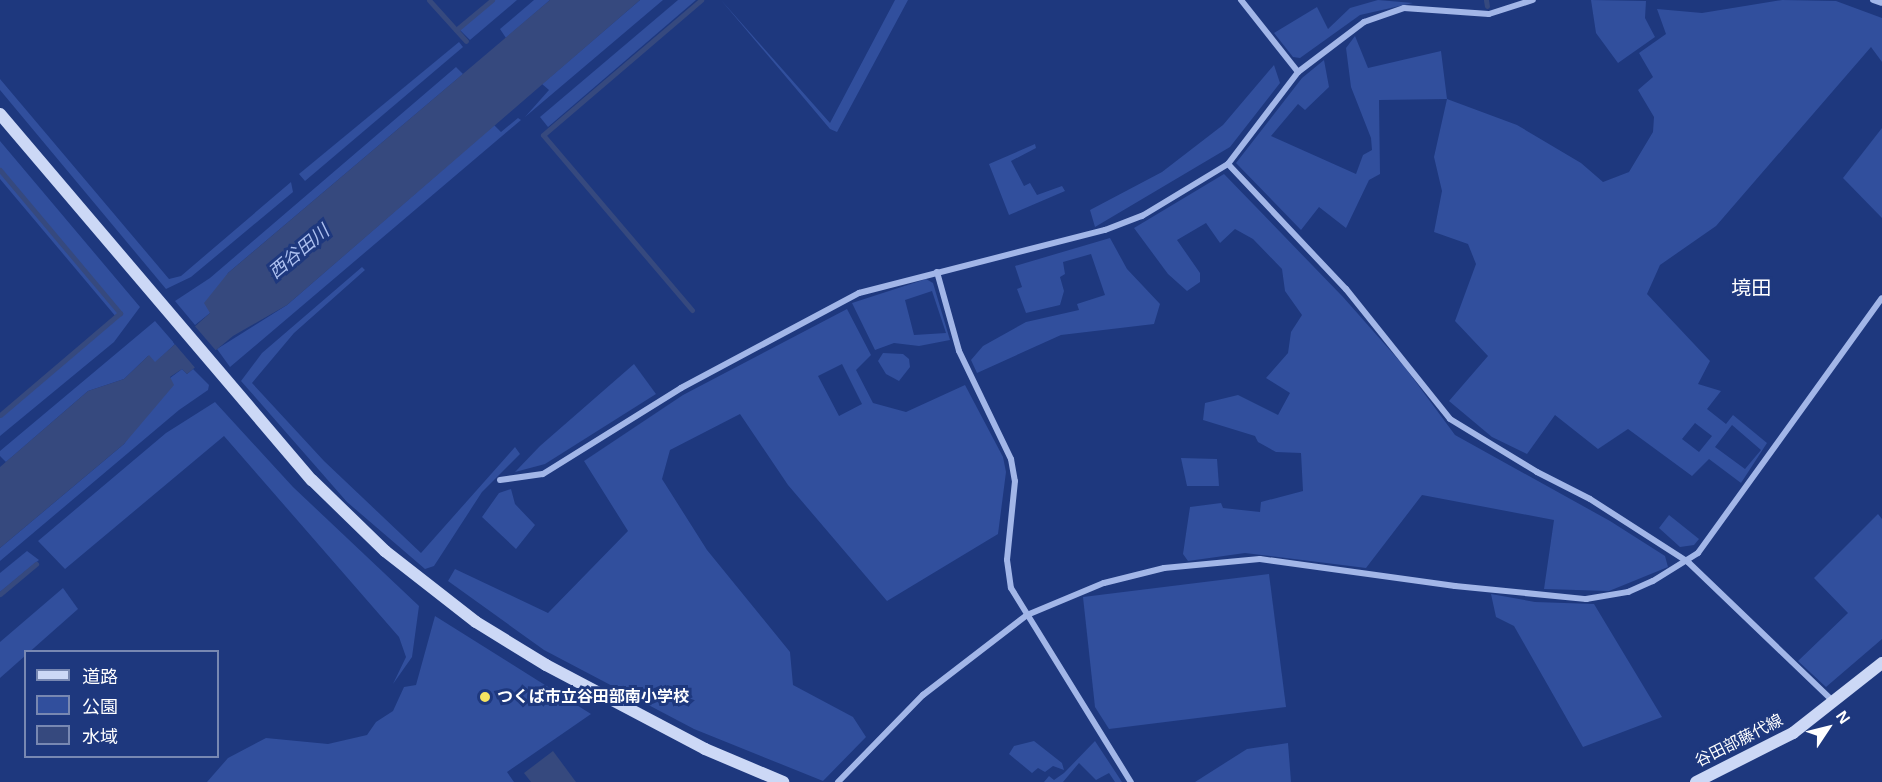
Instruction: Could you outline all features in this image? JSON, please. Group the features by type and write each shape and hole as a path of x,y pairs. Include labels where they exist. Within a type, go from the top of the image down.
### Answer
{"street":[{"path":"1241,0 1298,72"},
{"path":"500,480 543,474 681,388 859,293 1108,229 1152,210 1228,164 1298,72 1364,22 1404,8 1489,15 1533,0"},
{"path":"1873,0 1882,3"},
{"path":"0,114 312,480 431,589 556,670 705,749 783,782"},
{"path":"1228,164 1346,289 1450,418 1537,472 1590,499 1688,562 1835,703"},
{"path":"937,272 959,351 1011,459 1015,481 1007,560 1011,588 1131,782"},
{"path":"838,782 923,695 1026,615 1104,583 1166,568 1236,559 1586,599 1628,592 1688,562 1783,439 1882,298"},
{"name":"谷田部藤代線","path":"1696,782 1769,747 1835,703 1882,663"}],"green space":[{"path":"494,0 517,0 470,40 459,29"},
{"path":"534,0 550,0 506,38 500,29"},
{"path":"640,0 663,0 525,117 549,90 542,84"},
{"path":"678,0 696,0 548,127 540,117"},
{"path":"721,0 830,123 895,0 908,0 837,132 830,129"},
{"path":"1378,0 1413,3 1360,15 1300,58 1293,57 1274,33 1317,7 1328,29 1350,8"},
{"path":"1591,0 1646,1 1645,18 1655,37 1618,63 1596,33"},
{"path":"1782,0 1836,1 1882,18 1882,62 1871,47 1716,226 1660,265 1647,294 1710,361 1698,384 1721,391 1707,409 1726,424 1733,415 1767,443 1741,483 1709,459 1692,476 1628,429 1598,449 1555,415 1527,454 1492,437 1449,401 1488,356 1455,321 1476,264 1468,244 1434,232 1442,191 1434,157 1447,99 1517,125 1581,163 1603,182 1629,172 1653,132 1654,117 1638,90 1653,77 1639,53 1666,34 1657,9 1702,13","holes":["1695,423 1712,436 1699,452 1682,439","1732,425 1761,450 1745,469 1715,447"]},
{"path":"1355,36 1368,68 1441,51 1447,99 1379,100 1380,174 1369,180 1346,228 1319,207 1301,230 1236,163 1302,78 1324,60 1329,87 1305,110 1298,104 1271,136 1356,174 1363,155 1372,150 1371,138 1351,87 1346,48"},
{"path":"459,42 463,47 305,181 299,174"},
{"path":"1274,65 1280,83 1230,147 1095,227 1090,210 1162,172 1223,125"},
{"path":"456,67 463,74 228,273 210,313 195,325 175,301 210,278"},
{"path":"0,79 169,279 181,276 291,182 293,192 191,277 166,289 0,90"},
{"path":"518,118 521,120 230,367 217,349 287,305 494,125 501,132"},
{"path":"1882,128 1882,218 1843,178"},
{"path":"0,141 140,307 114,342 0,436 0,418 117,318 0,179"},
{"path":"1035,144 1036,148 1011,161 1024,186 1030,183 1037,195 1062,186 1065,191 1009,215 989,164"},
{"path":"1224,174 1343,297 1404,366 1455,435 1610,521 1665,556 1668,567 1609,591 1544,589 1554,520 1422,495 1366,568 1245,553 1188,561 1183,554 1190,507 1221,503 1223,508 1260,512 1261,502 1303,491 1301,453 1276,452 1258,442 1255,436 1203,420 1205,403 1238,395 1278,415 1290,393 1266,378 1288,353 1291,332 1302,315 1285,291 1282,269 1253,239 1235,229 1220,243 1206,223 1177,240 1200,273 1200,282 1187,291 1168,274 1134,228"},
{"path":"1110,238 1127,269 1160,304 1154,324 1061,335 977,373 971,360 983,346 1026,322 1079,310 1077,304 1105,295 1091,254 1063,262 1065,274 1060,277 1064,291 1060,305 1026,313 1017,289 1022,287 1015,266"},
{"path":"362,267 365,270 294,333 252,383 324,461 421,553 515,447 520,454 482,492 434,566 425,569 347,502 241,381 262,353"},
{"path":"926,279 933,283 950,340 919,346 894,343 875,350 852,303","holes":["932,291 946,333 914,335 905,300"]},
{"path":"847,309 871,355 856,370 873,403 906,412 965,385 1003,457 1006,472 998,534 887,601 788,485 740,414 670,450 662,479 707,550 790,652 793,685 853,717 866,737 823,781 694,729 544,650 448,581 455,569 548,613 628,531 584,461 683,395","holes":["842,364 862,404 839,416 818,376"]},
{"path":"155,321 175,344 155,363 148,356 124,379 88,391 6,462 0,456 0,451"},
{"path":"883,353 903,354 909,359 910,367 899,381 886,374 878,361"},
{"path":"634,364 656,394 545,464 515,472 540,446"},
{"path":"182,369 187,374 193,369 209,385 208,390 179,410 0,561 0,548 124,444 170,378"},
{"path":"215,402 293,487 419,606 412,657 393,684 406,657 399,637 224,436 65,569 38,541 166,433"},
{"path":"1181,458 1217,459 1219,486 1187,486"},
{"path":"511,489 515,504 535,525 516,549 482,517 499,493"},
{"path":"1878,514 1882,519 1882,639 1826,687 1798,661 1848,613 1814,578"},
{"path":"1669,515 1699,539 1694,545 1680,547 1659,528"},
{"path":"27,551 39,560 0,592 0,573"},
{"path":"1269,574 1286,707 1109,729 1095,707 1083,597"},
{"path":"63,588 78,609 32,650 24,650 24,657 0,678 0,642"},
{"path":"1491,594 1535,602 1594,604 1662,717 1583,747 1514,626 1496,617"},
{"name":"つくば市立谷田部南小学校","path":"435,616 591,714 507,772 514,782 207,782 228,758 266,738 328,744 367,735 376,722 393,711 404,687 416,685"},
{"path":"1034,741 1062,763 1064,770 1053,766 1045,772 1038,768 1032,773 1009,754 1014,746"},
{"path":"1095,741 1122,782 1115,782 1109,773 1096,780 1079,763 1063,782 1044,782 1049,776 1054,780 1064,773"},
{"path":"1288,743 1291,782 1195,782 1247,749"}],"water":[{"name":"西谷田川","path":"550,0 640,0 287,305 233,336 187,374 182,369 170,377 174,385 124,444 0,548 0,467 88,391 124,379 149,355 155,362 210,313 204,303 228,273"},
{"path":"553,751 576,782 531,782 524,773"}],"pier":[{"path":"193,324 218,353 197,370 173,342"}],"waterway":[{"path":"429,0 466,41"},
{"path":"456,30 492,0"},
{"path":"692,310 543,135 701,0"},
{"path":"1486,0 1487,6"},
{"path":"0,170 120,313 0,415"},
{"path":"0,594 36,564"}],"place":[{"name":"つくば市立谷田部南小学校","path":"485,697"}],"district":[{"name":"境田","path":"1751,288"}]}
